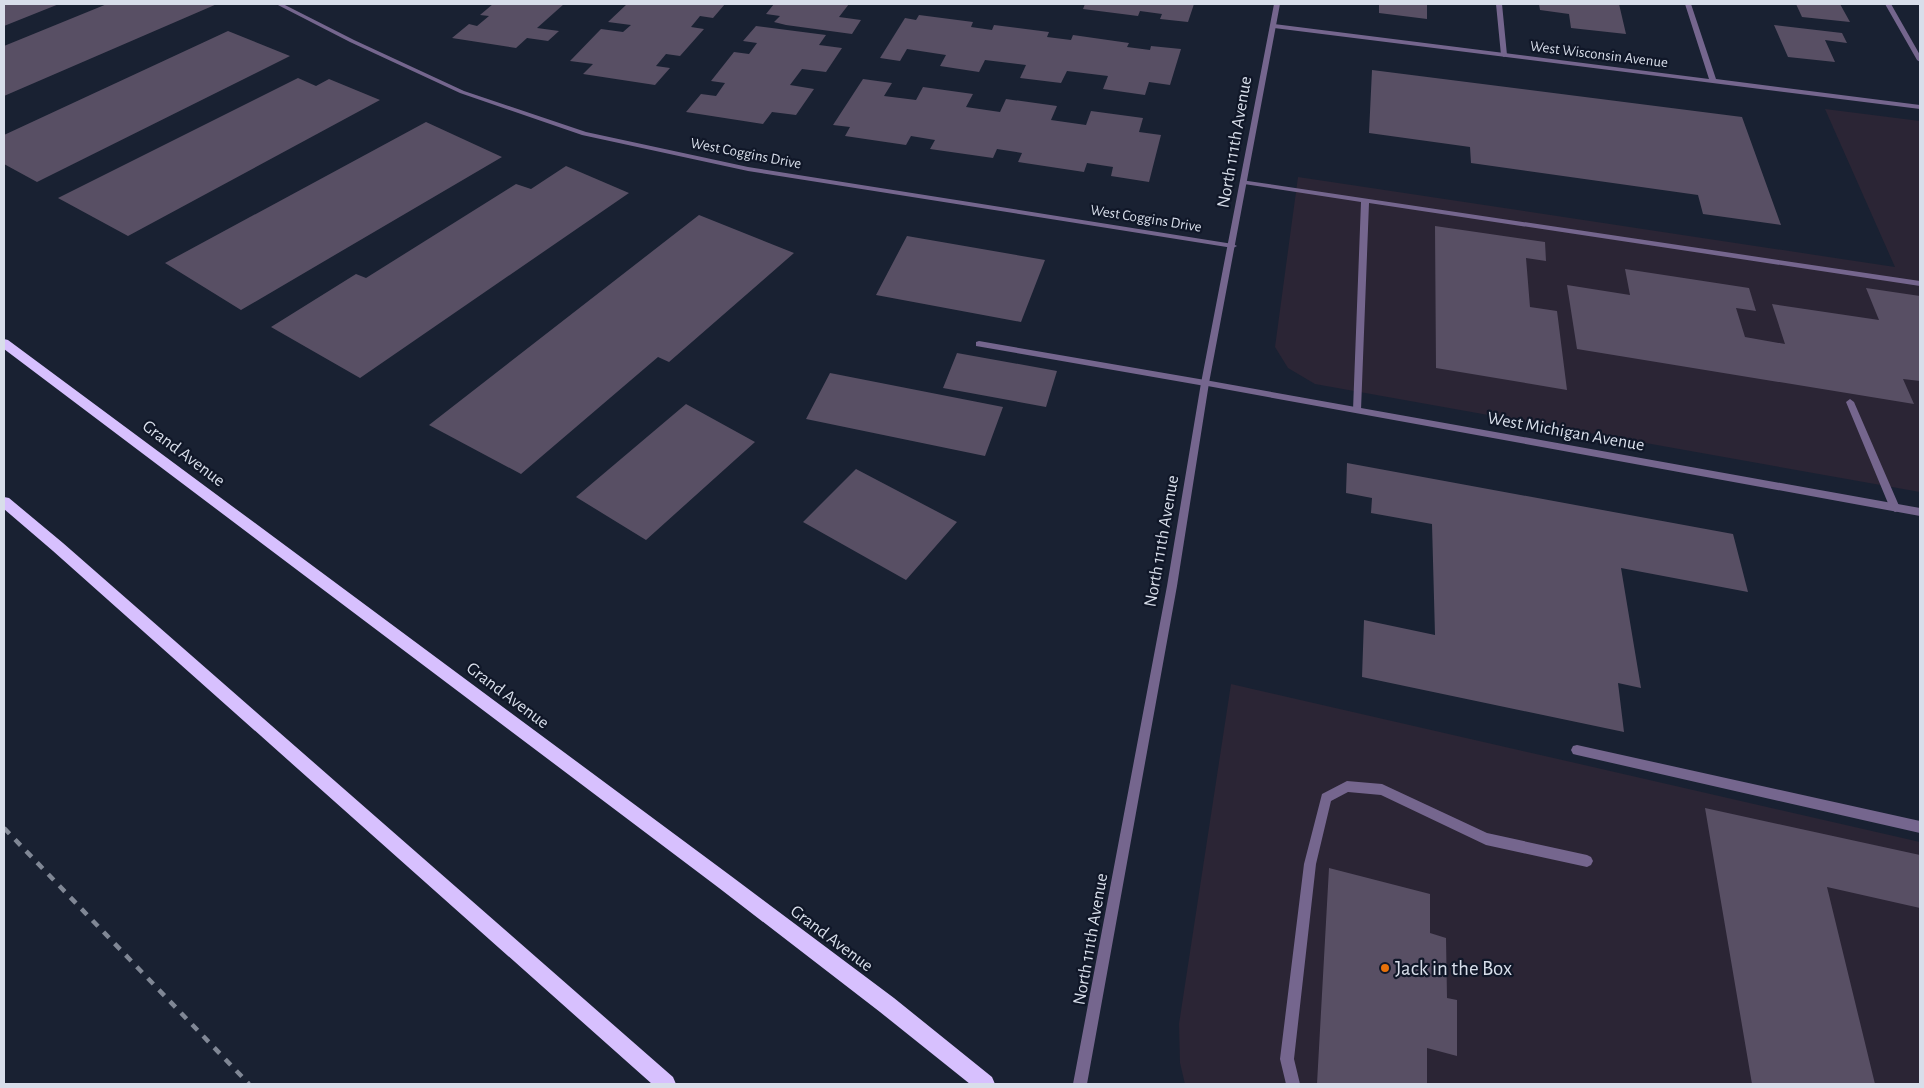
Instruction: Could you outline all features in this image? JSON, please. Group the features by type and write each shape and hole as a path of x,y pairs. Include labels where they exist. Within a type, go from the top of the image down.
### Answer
{"highway":[{"name":"Grand Avenue","path":"4,343 717,876 887,1005 985,1084"},
{"path":"4,502 73,560 666,1084"}],"street":[{"name":"West Coggins Drive","path":"279,4 352,42 462,92 584,134 748,169 1232,246"},
{"name":"North 111th Avenue","path":"1080,1084 1172,586 1206,383 1277,4"},
{"path":"1499,4 1504,55"},
{"path":"1688,4 1713,81"},
{"path":"1888,4 1920,60"},
{"name":"West Wisconsin Avenue","path":"1274,26 1920,107"},
{"path":"1244,182 1920,284"},
{"path":"1357,410 1365,200"},
{"name":"West Michigan Avenue","path":"979,344 1206,383 1920,512"},
{"path":"1850,402 1895,508"},
{"path":"1577,750 1920,827"},
{"path":"1292,1084 1288,1059 1310,864 1326,798 1346,786 1382,790 1486,840 1587,861"}],"shaded area":[{"path":"1825,109 1920,121 1920,492 1315,384 1288,368 1275,347 1298,177 1895,267"},
{"path":"1231,684 1920,842 1920,1084 1185,1084 1180,1063 1179,1024"}],"building":[{"path":"4,4 59,4 4,26"},
{"path":"107,4 217,4 4,96 4,46"},
{"path":"493,4 564,4 537,28 559,31 548,41 527,38 516,48 452,38 469,24 477,26 489,16 480,15"},
{"path":"627,4 725,4 713,18 700,16 691,27 704,29 680,56 666,54 656,66 670,68 655,85 583,74 593,64 570,61 601,29 623,32 631,25 608,22"},
{"path":"774,4 849,4 839,17 861,20 852,34 786,25 774,22 780,16 766,14"},
{"path":"1085,4 1194,4 1188,22 1160,19 1162,14 1140,11 1138,16 1083,9"},
{"path":"1379,4 1427,4 1427,19 1379,13"},
{"path":"1539,4 1619,4 1626,34 1571,28 1569,14 1540,10"},
{"path":"1796,4 1840,4 1850,22 1802,17"},
{"path":"919,15 973,22 971,27 992,30 994,25 1049,32 1047,37 1071,40 1073,35 1129,43 1127,47 1150,50 1151,46 1181,49 1170,85 1149,82 1145,95 1103,89 1108,76 1067,71 1061,83 1020,78 1026,65 985,60 979,72 940,66 946,55 907,49 900,61 880,58 905,18 916,20"},
{"path":"1774,25 1842,33 1847,43 1825,40 1835,62 1788,57"},
{"path":"756,26 826,35 819,45 842,48 826,72 802,69 790,85 814,89 796,115 772,112 763,124 686,112 701,94 716,96 725,83 711,81 734,52 749,54 757,43 743,41"},
{"path":"228,31 290,56 37,182 4,164 4,135"},
{"path":"1372,70 1742,117 1781,225 1703,214 1698,195 1471,163 1470,147 1369,133"},
{"path":"298,78 316,86 329,79 380,100 128,236 58,198"},
{"path":"863,79 892,83 884,96 916,100 923,87 973,94 966,107 1000,112 1006,99 1057,106 1051,120 1086,125 1091,111 1143,118 1139,132 1161,135 1149,182 1111,176 1113,167 1087,163 1084,172 1018,162 1022,153 997,149 993,158 930,149 935,140 911,136 906,145 845,136 850,127 833,125"},
{"path":"426,122 502,157 241,310 165,263"},
{"path":"566,166 629,193 360,378 271,327 356,274 366,278 516,184 531,189"},
{"path":"699,215 794,253 669,362 658,357 521,474 429,425"},
{"path":"1435,226 1545,242 1546,261 1526,258 1530,307 1557,311 1567,390 1436,368"},
{"path":"907,236 1045,260 1021,322 876,295"},
{"path":"1625,269 1749,288 1756,311 1736,308 1745,337 1785,344 1772,304 1879,320 1866,288 1920,296 1920,381 1903,379 1914,404 1577,349 1567,285 1630,295"},
{"path":"957,353 1057,371 1046,407 943,388"},
{"path":"830,373 1003,407 985,456 806,419"},
{"path":"686,404 755,442 646,540 576,497"},
{"path":"1347,463 1733,534 1748,592 1621,568 1641,688 1618,683 1624,732 1362,677 1364,620 1435,635 1432,524 1371,513 1372,498 1346,493"},
{"path":"856,469 957,522 906,580 803,522"},
{"path":"1705,808 1920,855 1920,908 1827,887 1875,1084 1752,1084"},
{"name":"Jack in the Box","path":"1329,868 1430,894 1430,933 1446,938 1447,998 1457,1000 1457,1056 1427,1048 1427,1084 1317,1084"}],"railway":[{"path":"4,828 249,1084"}],"place":[{"name":"Jack in the Box","path":"1385,968"}]}
